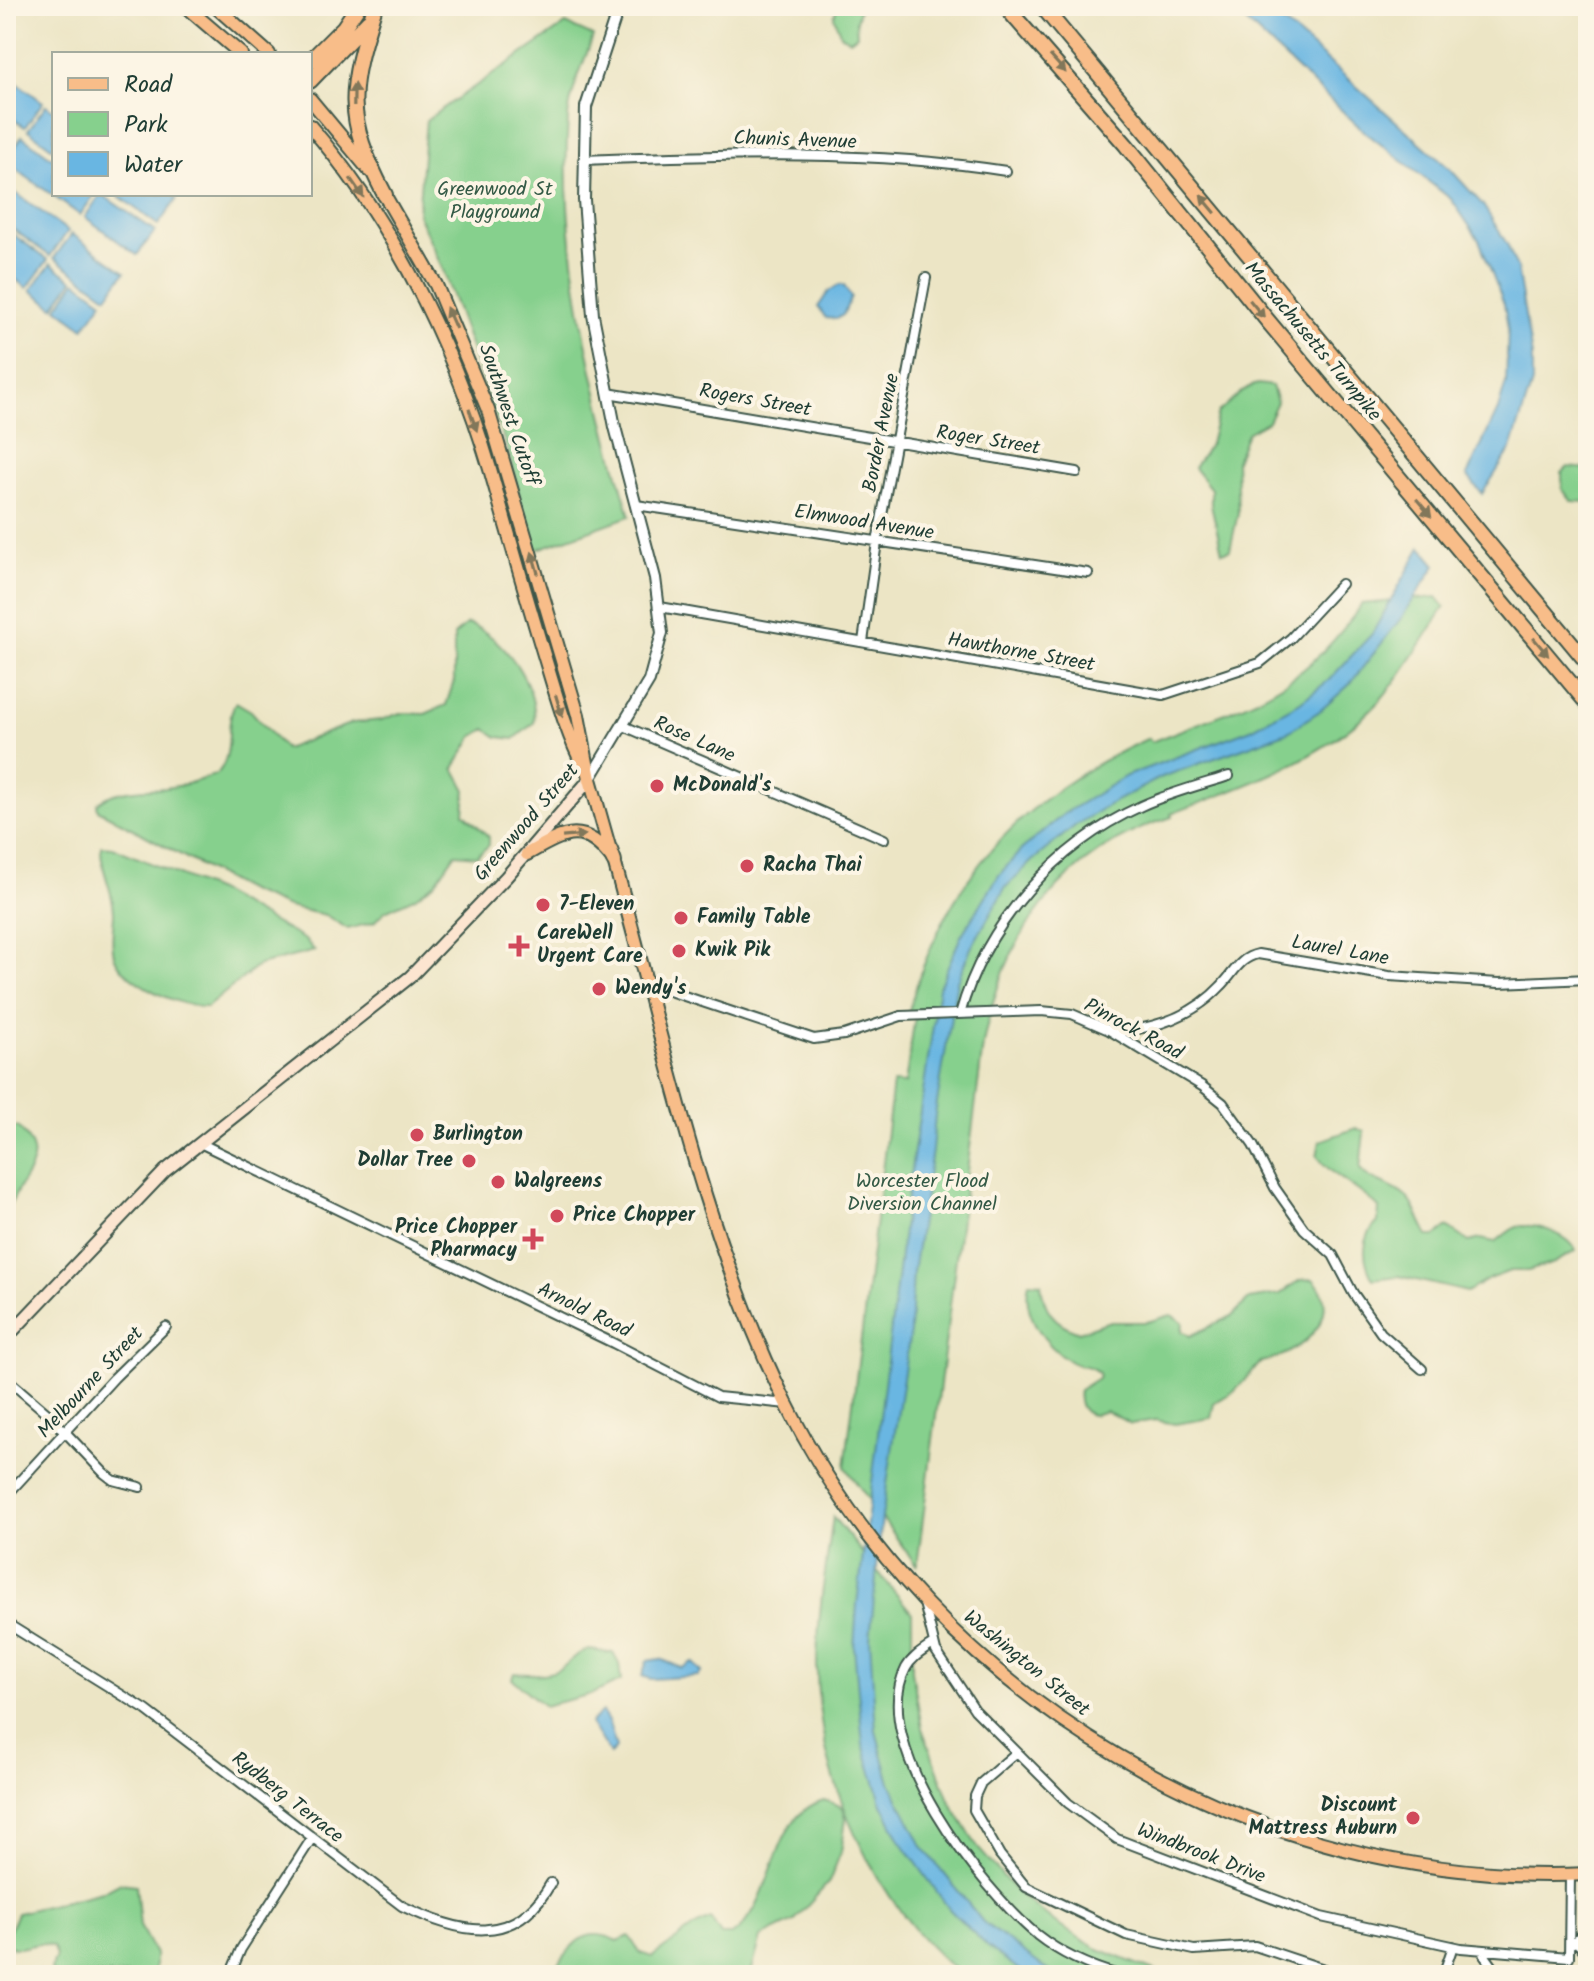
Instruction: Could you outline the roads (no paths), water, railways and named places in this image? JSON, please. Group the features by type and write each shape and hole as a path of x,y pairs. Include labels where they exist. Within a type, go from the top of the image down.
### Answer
{"highway":[{"path":"312,59 344,27 358,6"},
{"path":"312,79 350,42 375,6"},
{"path":"375,6 357,62 352,94 364,155 385,195"},
{"name":"Massachusetts Turnpike","path":"1005,6 1126,145 1267,320 1588,704"},
{"name":"Massachusetts Turnpike","path":"1042,6 1588,663"}],"main road":[{"path":"185,6 239,52"},
{"path":"215,6 267,52"},
{"name":"Southwest Cutoff","path":"312,101 359,156 385,195 436,285 488,410 578,715 590,779 696,1159"},
{"name":"Southwest Cutoff","path":"312,129 369,204 414,284 442,343 493,481 563,717 590,779"},
{"name":"Greenwood Street","path":"6,1338 140,1194 405,982 527,854 590,779"},
{"path":"527,854 565,835 579,833 599,842 612,855"},
{"name":"Washington Street","path":"696,1159 753,1326 787,1404 857,1522 924,1602 979,1655 1063,1721 1121,1759 1205,1801 1305,1838 1387,1859 1487,1873 1588,1874"}],"street":[{"name":"Greenwood Street","path":"590,779 624,726 657,662 662,633 660,607 608,393 593,315 583,160 590,88 619,6"},
{"name":"Chunis Avenue","path":"583,160 747,154 956,163 1006,171"},
{"name":"Border Avenue","path":"863,642 877,542 926,278"},
{"name":"Rogers Street","path":"608,393 895,442"},
{"name":"Roger Street","path":"895,442 1077,472"},
{"name":"Elmwood Avenue","path":"636,505 1088,573"},
{"name":"Hawthorne Street","path":"660,607 1169,695 1260,663 1291,638 1341,584"},
{"name":"Rose Lane","path":"624,726 884,839"},
{"path":"958,1014 991,941 1030,885 1090,835 1142,805 1229,776"},
{"name":"Laurel Lane","path":"1112,1032 1144,1029 1175,1020 1216,991 1243,959 1258,954 1389,976 1499,983 1588,979"},
{"name":"Pinrock Road","path":"648,984 814,1039 844,1035 901,1016 958,1014 1062,1012 1112,1032 1202,1086 1223,1103 1253,1145 1275,1188 1304,1229 1337,1261 1353,1293 1381,1333 1422,1369"},
{"name":"Arnold Road","path":"200,1143 718,1397 787,1404"},
{"name":"Melbourne Street","path":"6,1496 166,1327"},
{"path":"6,1378 104,1473 113,1480 140,1487"},
{"name":"Windbrook Drive","path":"924,1602 933,1644 948,1673 975,1710 1083,1816 1136,1848 1321,1917 1453,1946 1569,1957 1572,1942"},
{"name":"Rydberg Terrace","path":"6,1623 146,1710 402,1906 439,1923 472,1931 523,1920 538,1905 551,1883"},
{"path":"933,1644 907,1667 898,1705 902,1729 926,1795 968,1863 1010,1910 1058,1949 1119,1975"},
{"path":"1017,1752 981,1783 975,1796 974,1810 1000,1855 1026,1887 1126,1935 1194,1950 1255,1946 1342,1975"},
{"path":"230,1975 241,1949 312,1838"},
{"path":"1570,1875 1572,1942"},
{"path":"1572,1942 1588,1928"},
{"path":"1572,1942 1584,1950 1588,1966"},
{"path":"1443,1975 1453,1946"},
{"path":"1481,1950 1499,1975"}],"water":[{"path":"1229,6 1261,6 1295,32 1451,170 1483,205 1507,244 1517,268 1532,356 1532,383 1511,449 1482,494 1467,475 1498,410 1506,383 1508,329 1504,304 1479,240 1451,199 1365,132"},
{"path":"6,75 43,102 25,127 6,114"},
{"path":"46,105 52,110 52,148 28,130"},
{"path":"22,136 52,158 52,195 6,162"},
{"path":"6,186 68,231 50,256 6,224"},
{"path":"53,196 94,196 80,215"},
{"path":"100,196 104,196 155,231 137,255 85,217"},
{"path":"119,196 173,196 177,199 158,225"},
{"path":"6,229 48,260 27,288 6,272"},
{"path":"72,234 125,272 107,296 54,258"},
{"path":"51,264 73,280 54,307 31,290"},
{"path":"76,281 103,301 84,328 57,308"},
{"path":"839,285 844,286 851,297 843,315 836,319 826,318 818,307 829,291"},
{"path":"1421,547 1436,565 1402,617 1349,685 1321,710 1288,732 1162,777 1076,825 1005,888 971,948 957,981 913,1272 910,1332 882,1517 870,1639 876,1731 890,1783 922,1846 983,1922 1054,1975 1026,1975 987,1946 950,1910 900,1840 882,1804 863,1744 854,1647 908,1190 939,987 961,936 999,875 1021,850 1065,813 1126,776 1251,729 1299,703 1329,680 1372,634"},
{"path":"660,1659 682,1668 692,1662 702,1672 698,1676 651,1679 642,1676 647,1661"},
{"path":"602,1712 609,1723 616,1748 610,1754 590,1723"}],"place":[{"name":"McDonald's","path":"657,786"},
{"name":"Racha Thai","path":"747,866"},
{"name":"7-Eleven","path":"543,905"},
{"name":"Family Table","path":"681,918"},
{"name":"CareWell Urgent Care","path":"519,946"},
{"name":"Kwik Pik","path":"679,951"},
{"name":"Wendy's","path":"599,989"},
{"name":"Burlington","path":"417,1135"},
{"name":"Dollar Tree","path":"469,1161"},
{"name":"Walgreens","path":"498,1182"},
{"name":"Price Chopper","path":"557,1216"},
{"name":"Price Chopper Pharmacy","path":"533,1239"},
{"name":"Discount Mattress Auburn","path":"1413,1818"}],"park label":[{"name":"Greenwood St Playground","path":"495,202"},
{"name":"Worcester Flood Diversion Channel","path":"922,1194"}]}
